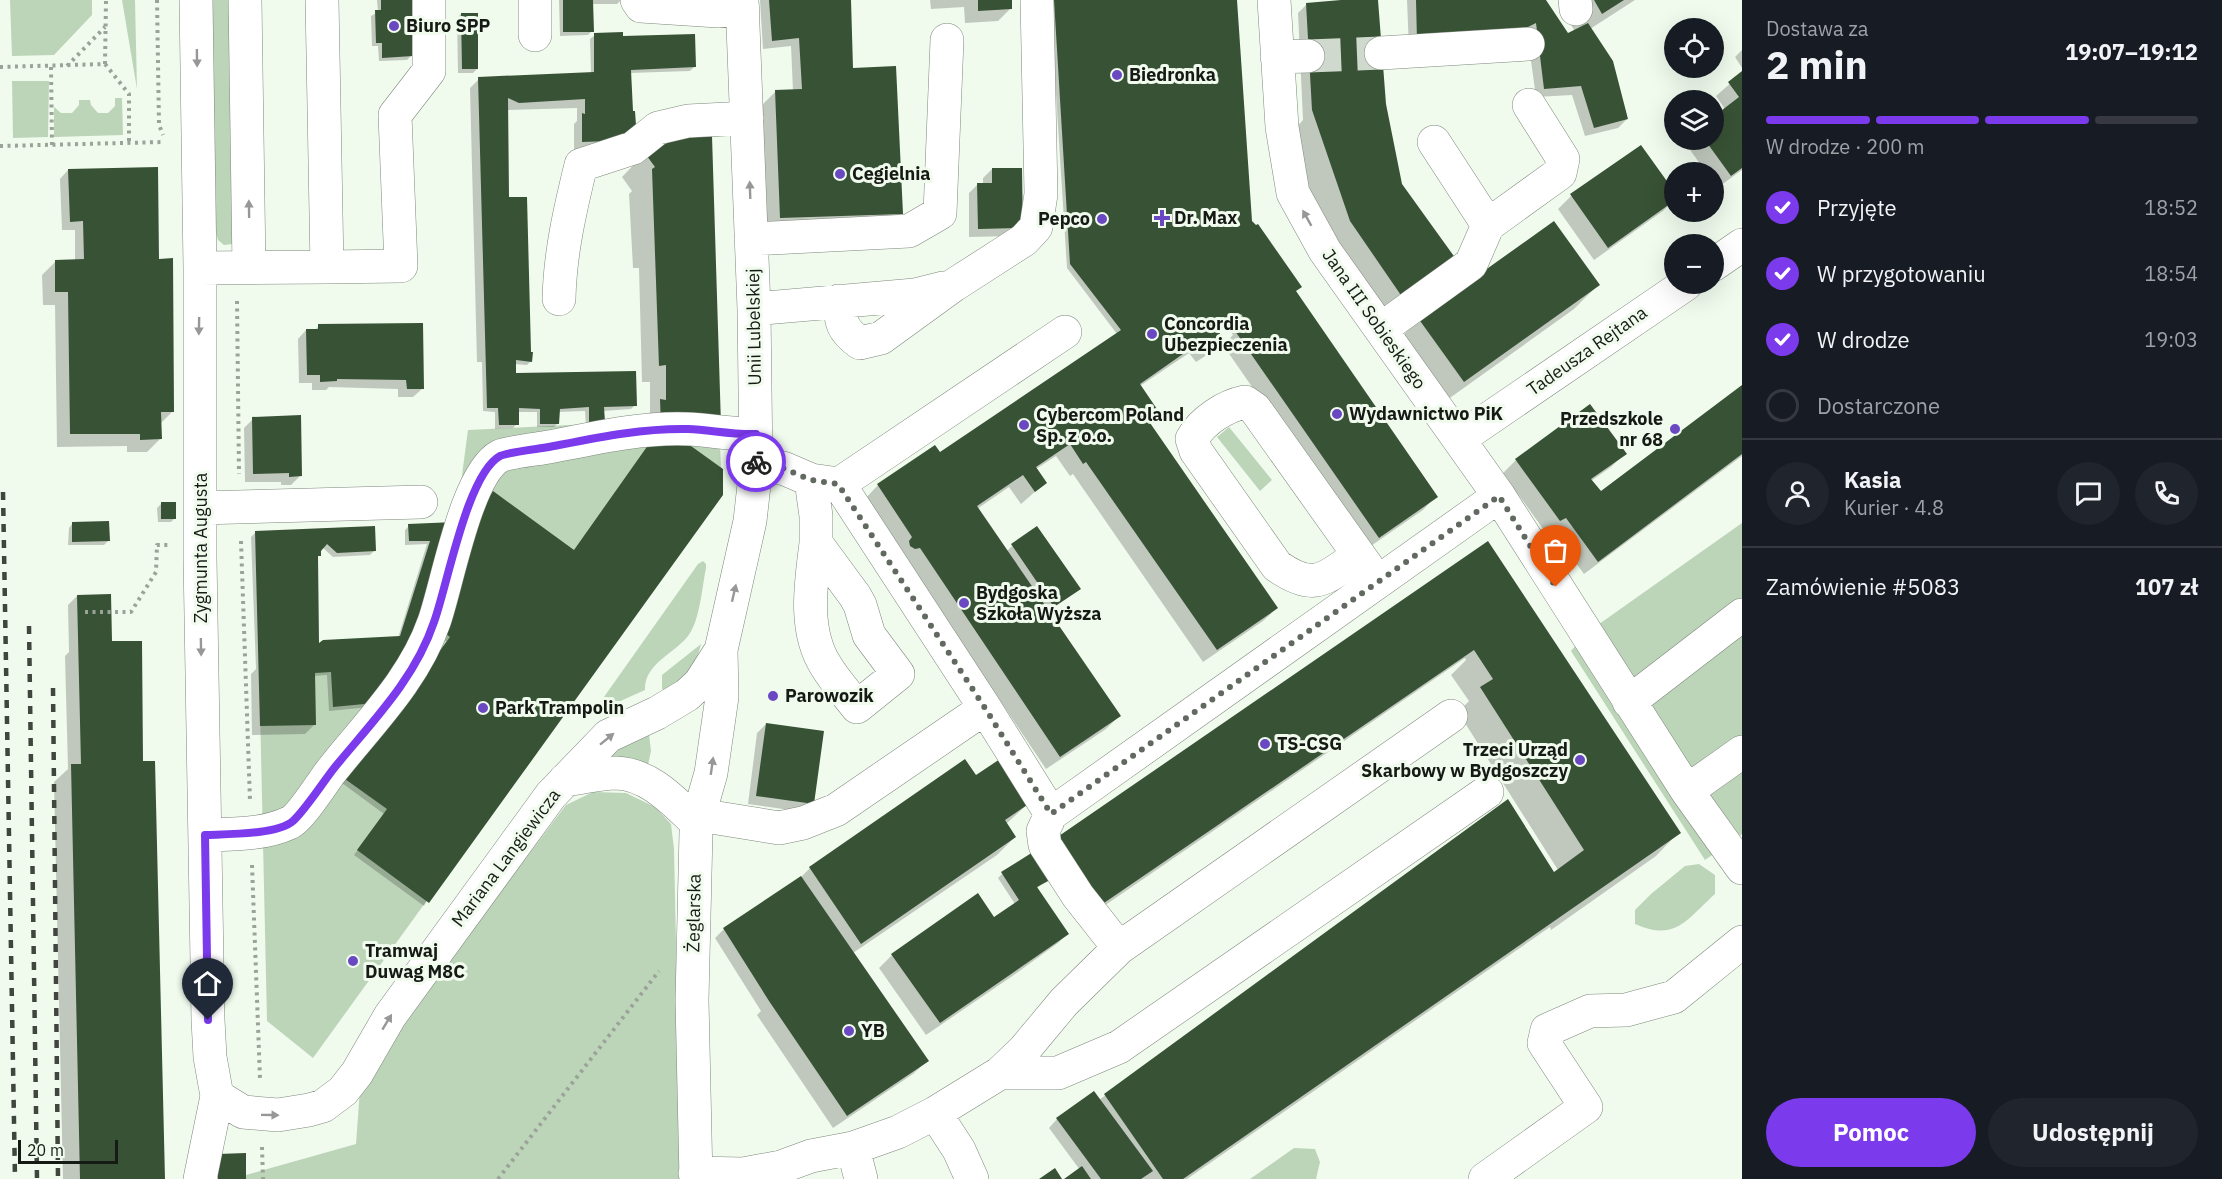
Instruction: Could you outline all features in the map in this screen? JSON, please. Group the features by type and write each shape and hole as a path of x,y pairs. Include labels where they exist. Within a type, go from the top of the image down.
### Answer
{"street":[{"name":"Zygmunta Augusta","path":"196,0 200,268 198,357 208,1020 210,1057 217,1096"},
{"path":"245,0 249,267"},
{"path":"322,0 327,267"},
{"path":"200,268 401,267 395,115 429,71 429,0"},
{"path":"535,0 535,35"},
{"path":"637,0 641,6 718,11 742,5"},
{"path":"839,301 840,317 846,333 860,343 881,338 954,285 1024,240 1036,227 1041,194 1037,0"},
{"name":"Jana III Sobieskiego","path":"1274,0 1293,56 1282,127 1293,193 1325,251 1499,496 1687,791 1742,868"},
{"name":"Unii Lubelskiej","path":"721,650 750,521 756,467 754,309 742,5"},
{"path":"751,239 909,231 940,213 947,40"},
{"path":"1382,53 1528,44"},
{"path":"1381,329 1471,264 1488,225 1560,173 1563,159 1529,105"},
{"path":"559,299 567,223 581,165 633,148 658,128 688,121 747,118"},
{"path":"1434,142 1488,225"},
{"path":"1724,257 1742,245"},
{"path":"754,309 915,295 954,285"},
{"name":"Tadeusza Rejtana","path":"1459,439 1671,294"},
{"path":"816,543 816,516 825,482 1065,332"},
{"path":"1359,555 1323,580 1314,581 1288,573 1277,566 1196,451 1192,439 1197,428 1232,404 1245,402 1255,409 1359,555 1378,582"},
{"path":"205,835 251,833 271,830 292,822 383,711 422,652 435,621 460,528 484,473 500,456 626,433 688,429 732,435 756,434"},
{"path":"756,467 783,468 825,482 985,708 1051,814"},
{"path":"1119,948 1078,896 1044,845 1043,831 1051,814 1499,496"},
{"path":"200,508 421,502"},
{"path":"1629,702 1742,615"},
{"name":"Mariana Langiewicza","path":"217,1096 243,1112 278,1115 324,1106 343,1091 357,1073 390,1016 538,811 608,736 657,713 687,695 700,683 721,650"},
{"name":"Żeglarska","path":"695,1176 692,1000 698,819 711,773 722,697 721,650"},
{"path":"698,819 779,828 803,823 836,810 985,708"},
{"path":"695,1176 783,1173 811,1156 853,1148 898,1132 935,1113 1000,1073 1024,1050 1064,1002 1119,948 1451,716"},
{"path":"1687,791 1742,752"},
{"name":"Mariana Langiewicza","path":"565,780 615,773 637,778 665,793 698,819"},
{"path":"1000,1073 1058,1073 1119,1047 1487,792"},
{"path":"1485,1179 1586,1107 1544,1043 1547,1030 1590,1011 1626,1010 1674,997 1742,942"},
{"path":"200,1179 217,1096"},
{"path":"935,1113 959,1150 972,1179"},
{"path":"853,1148 861,1179"}],"path":[{"path":"106,0 105,64 129,94 129,143"},
{"path":"67,66 105,27"},
{"path":"0,67 105,64"},
{"path":"51,67 52,145"},
{"path":"0,146 166,142"},
{"path":"237,300 240,507 263,1179"},
{"path":"85,612 131,612 156,572 157,545 174,544"},
{"path":"498,1179 660,970"}],"green space":[{"path":"10,0 92,0 92,15 54,55 12,56"},
{"path":"122,0 135,0 137,89"},
{"path":"212,0 236,0 232,244 224,245 218,240 216,233"},
{"path":"12,81 49,81 48,137 13,138"},
{"path":"115,98 122,98 123,135 54,137 54,107 61,113 72,113 79,105 79,100 90,100 98,113 108,113 115,106"},
{"path":"719,420 722,492 313,1058 267,1021 259,664 419,651 456,520 468,430"},
{"path":"1229,427 1272,480 1260,491 1217,437"},
{"path":"1742,523 1742,834 1705,860 1571,651 1585,634"},
{"path":"703,561 706,568 700,604 688,636 654,666 646,681 645,690 605,708 600,707 599,704 698,564"},
{"path":"701,644 696,659 688,671 667,692 662,689 662,675"},
{"path":"649,734 651,751 648,765 611,756 612,750"},
{"path":"593,792 626,793 655,807 671,824 674,849 681,1179 246,1179 246,1175 356,1144 360,1089 446,964 566,805"},
{"path":"1699,864 1715,875 1715,894 1688,920 1679,926 1661,931 1635,924 1635,910 1651,894 1685,866"},
{"path":"1294,1148 1315,1149 1320,1162 1316,1179 1250,1179"}],"building":[{"name":"Biuro SPP","path":"381,0 412,0 413,56 382,58 382,43 376,43 375,10 381,10"},
{"path":"563,0 593,0 594,32 563,32"},
{"name":"Cegielnia","path":"769,0 851,0 853,68 896,66 903,214 780,218 775,90 802,89 799,38 772,41"},
{"path":"978,0 1012,0 1012,9 978,11"},
{"path":"1054,0 1237,0 1252,221 1258,224 1302,287 1296,291 1438,497 1379,538 1235,331 1247,323 1241,314 1217,330 1225,340 1209,350 1203,340 1140,384 1159,412 1148,420 1278,608 1217,650 1086,462 1083,464 1070,444 1036,467 1047,483 1035,492 1023,475 977,506 1121,716 1060,757 920,548 915,549 910,546 909,541 912,537 877,484 935,445 940,452 1121,330 1070,264"},
{"path":"1378,0 1386,104 1402,184 1461,266 1407,304 1350,221 1312,110 1306,3"},
{"path":"1416,0 1546,0 1568,33 1588,23 1613,61 1628,119 1594,128 1581,86 1544,89 1536,23 1512,35 1417,41"},
{"path":"1594,0 1624,0 1602,14"},
{"path":"461,13 478,13 478,69 462,69"},
{"path":"623,32 623,36 695,34 696,67 631,70 637,140 582,142 582,113 585,114 585,99 519,103 508,98 509,197 527,197 531,352 533,352 532,362 516,360 516,373 636,371 637,406 604,407 605,422 589,423 589,407 560,409 559,424 540,424 540,409 519,408 519,425 499,425 498,408 487,408 478,77 594,72 594,33"},
{"path":"1742,71 1742,168 1731,176 1724,166 1724,162 1721,162 1712,150 1724,150 1724,109 1739,97 1728,82"},
{"path":"712,136 721,425 661,426 660,399 666,400 666,365 659,366 652,169 655,167 644,152 680,138"},
{"path":"1641,145 1664,177 1664,208 1608,248 1570,194"},
{"path":"158,167 159,259 173,258 174,412 161,412 162,439 140,440 140,434 70,434 68,292 55,292 55,260 84,259 83,221 70,222 68,169"},
{"path":"992,168 1022,168 1023,228 978,229 977,183 992,183"},
{"path":"1554,221 1600,285 1464,382 1418,318"},
{"path":"423,323 424,389 407,389 406,380 337,379 337,381 320,382 320,375 307,375 306,329 318,329 318,324"},
{"path":"1742,385 1742,454 1598,562 1566,518 1560,521 1515,459 1590,404 1627,454 1591,479 1601,491"},
{"path":"301,415 302,476 289,477 289,473 253,474 252,417"},
{"name":"Park Trampolin","path":"651,441 684,441 723,469 723,495 429,903 357,850 387,809 345,779 450,637 440,629 470,526 493,491 574,550"},
{"path":"161,502 176,502 176,519 161,519"},
{"path":"109,521 110,541 72,542 72,522"},
{"path":"455,522 385,702 333,707 331,672 315,673 316,725 260,726 255,531 375,526 376,551 337,553 327,544 321,551 321,556 318,556 319,643 323,640 400,636 430,541 409,541 408,524"},
{"path":"1037,526 1081,589 1054,607 1011,544"},
{"path":"1488,541 1681,833 1183,1179 1163,1179 1104,1094 1508,799 1554,872 1584,850 1480,687 1493,679 1474,650 1101,905 1056,838"},
{"path":"111,594 112,641 142,641 143,761 155,761 165,1179 80,1179 71,764 81,764 77,595"},
{"path":"766,723 824,731 814,804 756,796"},
{"path":"1003,757 1033,801 1005,820 1016,837 861,944 809,867 965,759 976,775"},
{"path":"1033,852 1050,880 1037,887 1069,934 940,1023 891,954 978,893 994,917 1019,900 1001,872"},
{"name":"YB","path":"801,876 929,1061 847,1116 723,928"},
{"path":"1094,1091 1153,1171 1141,1179 1101,1179 1056,1118"},
{"path":"246,1153 246,1179 218,1179 218,1154"},
{"path":"1082,1166 1091,1179 1064,1179"},
{"path":"1055,1168 1062,1179 1039,1179"}],"tunnel":[{"path":"1308,56 1381,53"}],"railway":[{"path":"3,492 15,1179"},
{"path":"29,626 37,1179"},
{"path":"53,688 58,1179"}],"way so far":[{"path":"756,462 756,467 783,468 811,480 838,484 985,708 1051,814 1499,496 1556,587"}],"place":[{"name":"Biuro SPP","path":"394,26"},
{"name":"Biedronka","path":"1117,75"},
{"name":"Cegielnia","path":"840,174"},
{"name":"Dr. Max","path":"1162,218"},
{"name":"Pepco","path":"1102,219"},
{"name":"Concordia Ubezpieczenia","path":"1152,334"},
{"name":"Wydawnictwo PiK","path":"1337,414"},
{"name":"Cybercom Poland Sp. z o.o.","path":"1024,425"},
{"name":"Przedszkole nr 68","path":"1675,429"},
{"name":"Bydgoska Szkoła Wyższa","path":"964,603"},
{"name":"Parowozik","path":"773,696"},
{"name":"Park Trampolin","path":"483,708"},
{"name":"TS-CSG","path":"1265,744"},
{"name":"Trzeci Urząd Skarbowy w Bydgoszczy","path":"1580,760"},
{"name":"Tramwaj Duwag M8C","path":"353,961"},
{"name":"YB","path":"849,1031"}],"route":[{"path":"208,1020 205,835 251,833 271,830 292,822 383,711 422,652 435,621 460,528 484,473 500,456 626,433 688,429 732,435 756,434 756,462"}]}
